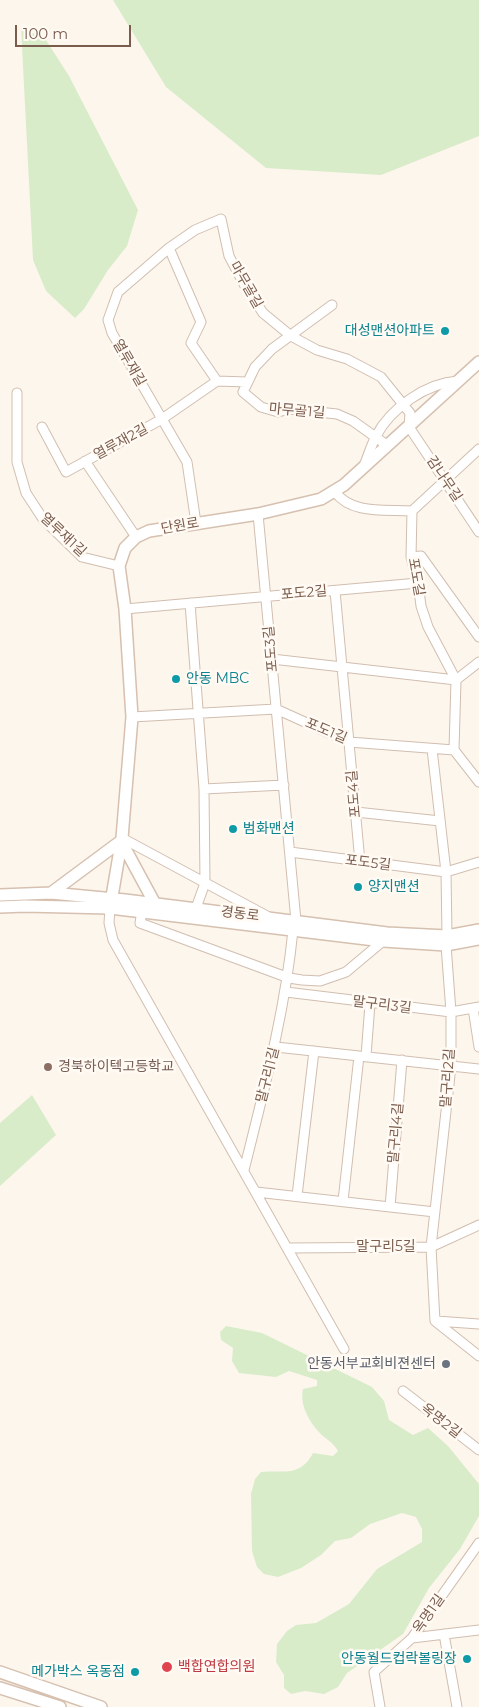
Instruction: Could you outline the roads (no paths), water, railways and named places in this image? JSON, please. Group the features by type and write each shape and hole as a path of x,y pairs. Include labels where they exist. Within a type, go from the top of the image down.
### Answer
{"street":[{"name":"마무골길","path":"195,230 221,219 229,256 245,286 263,313 291,336 317,350 347,359 381,377 410,413 409,427"},
{"name":"열루재길","path":"195,230 169,248 118,292 108,320 112,332 187,462 196,522"},
{"path":"169,248 201,322 191,343 217,381 247,382 255,366 272,349 332,304"},
{"name":"단원로","path":"136,537 149,531 196,522 258,514 306,504 335,492 479,362"},
{"name":"열루재2길","path":"42,427 66,472 162,419 217,381"},
{"path":"363,468 376,436 404,405 435,385 458,381"},
{"name":"마무골1길","path":"247,382 243,392 261,407 278,412 289,409 337,414 353,421 388,446"},
{"name":"열루재1길","path":"17,393 17,462 26,493 43,519 82,557 119,566"},
{"name":"감나무길","path":"409,427 479,532"},
{"path":"335,492 349,505 363,508 412,511 479,448"},
{"path":"85,462 136,537 125,548 119,566 125,609 132,717 122,840 110,903 109,924 113,940 344,1349"},
{"name":"포도길","path":"412,511 411,557 418,583 421,606 428,627 456,680 454,750"},
{"name":"포도3길","path":"258,514 284,785 295,925"},
{"path":"411,557 422,556 479,637"},
{"name":"포도2길","path":"125,609 418,583"},
{"name":"포도4길","path":"335,590 360,862"},
{"path":"190,603 204,789 205,883 196,908"},
{"path":"272,659 456,680 479,662"},
{"name":"포도1길","path":"132,717 276,709 349,742 454,750"},
{"path":"432,749 446,872"},
{"path":"454,750 479,782"},
{"path":"204,789 284,785"},
{"path":"356,812 440,821"},
{"path":"122,840 269,917"},
{"path":"51,893 122,840"},
{"path":"122,840 154,902"},
{"name":"포도5길","path":"290,852 446,872 479,862"},
{"name":"말구리2길","path":"435,1321 431,1247 451,1066 451,1012 446,940 446,872"},
{"name":"경동로","path":"0,895 51,893 110,903 142,911 446,940 479,930"},
{"name":"경동로","path":"0,907 154,902 269,917 295,925 383,941 479,939"},
{"path":"142,911 140,923 289,978 320,981 346,972 383,941"},
{"name":"말구리1길","path":"244,1170 276,1047 289,978 295,925"},
{"name":"말구리3길","path":"286,992 370,1004 451,1012 476,1007"},
{"path":"343,1201 370,1004"},
{"path":"476,1007 479,1047"},
{"path":"276,1047 479,1069"},
{"path":"297,1196 314,1051"},
{"name":"말구리4길","path":"390,1206 402,1060"},
{"path":"256,1192 436,1212"},
{"name":"말구리5길","path":"288,1248 431,1247 479,1225"},
{"path":"435,1321 479,1324"},
{"path":"435,1321 479,1356"},
{"name":"옥명2길","path":"403,1391 479,1450"},
{"name":"옥명1길","path":"380,1707 374,1672 412,1638 479,1543"},
{"path":"412,1638 479,1630"},
{"path":"444,1634 457,1707"},
{"path":"0,1672 102,1707"},
{"path":"0,1688 60,1707"}],"place":[{"name":"대성맨션아파트","path":"445,331"},
{"name":"안동 MBC","path":"176,679"},
{"name":"범화맨션","path":"233,829"},
{"name":"양지맨션","path":"358,887"},
{"name":"경북하이텍고등학교","path":"48,1067"},
{"name":"안동서부교회비젼센터","path":"446,1364"},
{"name":"안동월드컵락볼링장","path":"467,1659"},
{"name":"백합연합의원","path":"167,1667"},
{"name":"메가박스 옥동점","path":"135,1672"}]}
